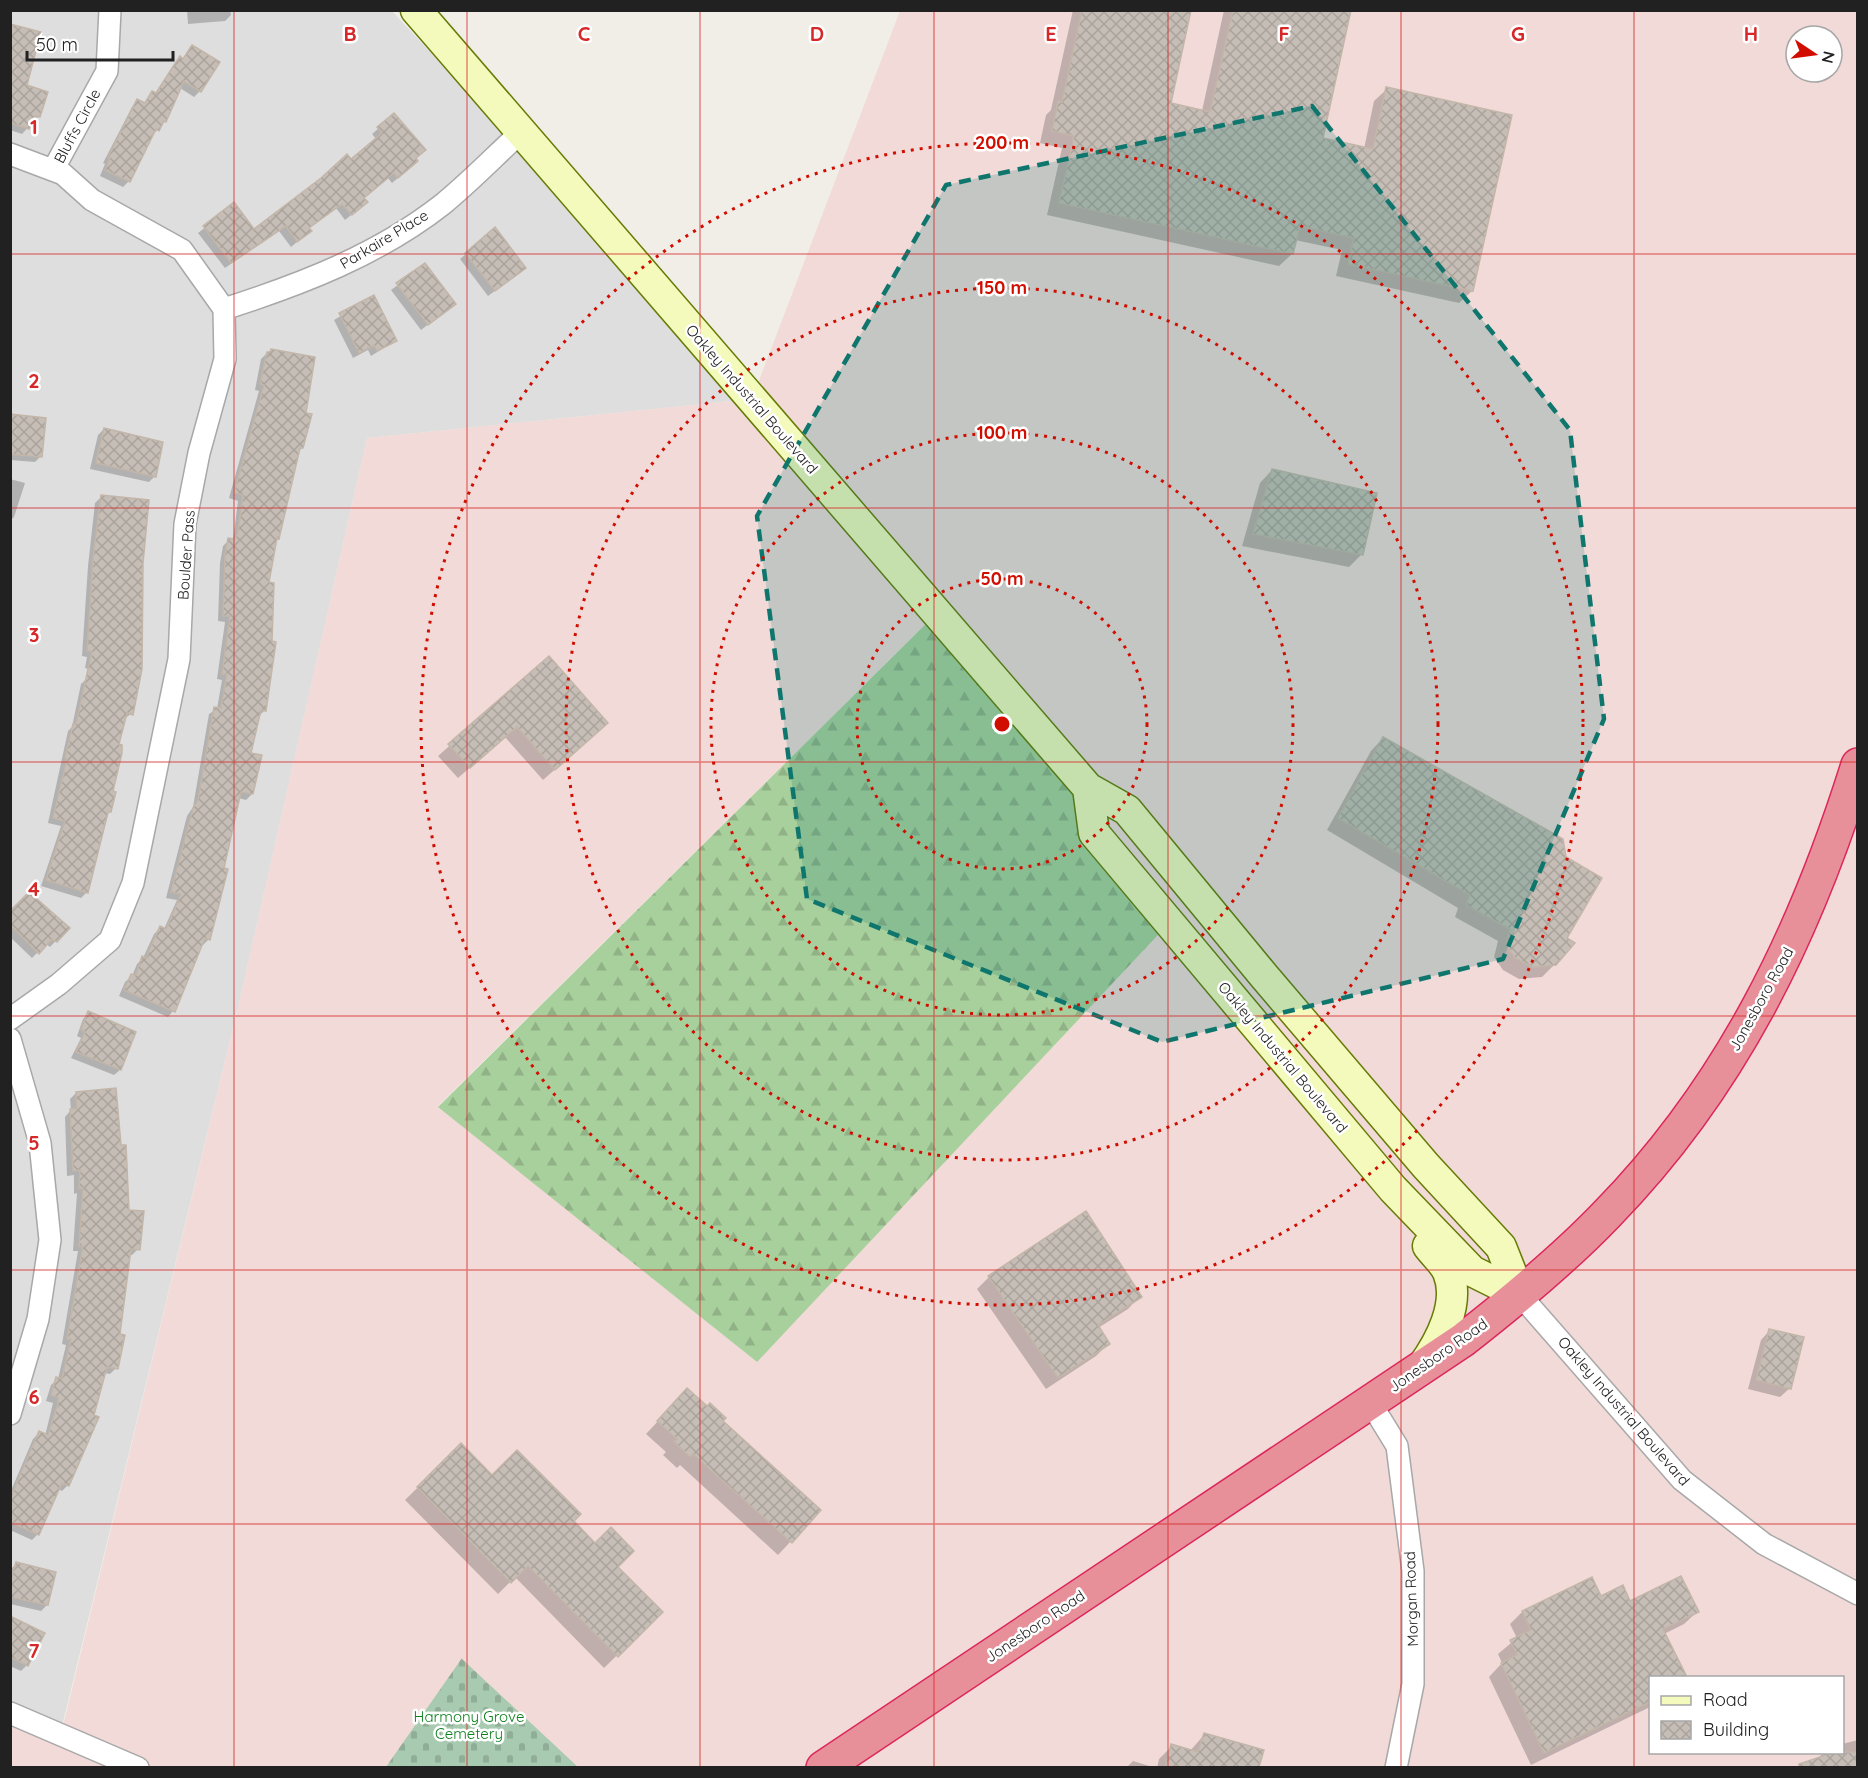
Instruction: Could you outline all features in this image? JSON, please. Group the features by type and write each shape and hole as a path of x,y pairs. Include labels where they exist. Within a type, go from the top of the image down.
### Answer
{"highway":[{"name":"Jonesboro Road","path":"823,1767 1422,1367 1520,1295 1608,1214 1676,1135 1735,1049 1786,957 1811,901 1857,765"}],"street":[{"name":"Bluffs Circle","path":"53,170 107,71 110,10"},
{"name":"Oakley Industrial Boulevard","path":"416,10 1088,788 1127,810 1264,976 1426,1166 1501,1247 1520,1295 1682,1480 1764,1544 1857,1594"},
{"name":"Parkaire Place","path":"224,309 302,284 365,254 443,204 521,132"},
{"path":"10,154 63,174 92,200 182,250 224,309"},
{"name":"Boulder Pass","path":"10,1019 59,984 110,940 133,883 179,658 185,524 200,453 225,359 224,309"},
{"name":"Oakley Industrial Boulevard","path":"1088,788 1094,833 1393,1189 1472,1271 1520,1295"},
{"path":"10,1039 21,1068 40,1143 50,1240 38,1318 10,1414"},
{"path":"1318,1098 1320,1124 1447,1269 1451,1282 1452,1300 1435,1348 1422,1367"},
{"name":"Morgan Road","path":"1370,1402 1396,1446 1413,1571 1413,1684 1396,1767"},
{"path":"10,1713 138,1767"}],"highlighted area":[{"path":"1312,106 1570,430 1604,719 1503,959 1162,1042 807,899 757,516 946,185"}],"shaded area":[{"path":"10,11 392,11 752,399 367,438 238,1008 62,1726 10,1707"},
{"path":"900,11 1857,11 1857,1767 11,1768 10,1707 63,1726 238,1008 367,438 752,399","holes":["941,609 757,1362 438,1106"]}],"green space":[{"path":"942,608 1171,921 757,1362 438,1107"},
{"name":"Harmony Grove Cemetery","path":"462,1659 578,1767 386,1767"}],"building":[{"path":"1082,10 1191,10 1171,103 1210,112 1233,10 1351,10 1323,138 1373,149 1386,87 1512,115 1473,291 1348,264 1354,238 1300,226 1293,254 1059,203 1074,136 1052,131 1058,101 1062,102"},
{"path":"10,24 41,32 27,85 48,92 40,117 35,116 29,129 10,123"},
{"path":"192,45 220,62 201,92 184,81 166,122 164,121 159,131 156,129 130,182 105,170 110,158 108,157 137,99 145,103 152,91 156,93 180,56 183,59"},
{"path":"394,113 426,150 416,158 418,161 398,178 394,173 364,198 368,202 352,215 342,204 309,228 312,231 297,242 286,226 231,263 203,226 234,202 254,229 321,178 347,154 351,159 382,133 377,127"},
{"path":"495,227 526,268 495,291 465,253"},
{"path":"425,263 456,304 428,325 396,283"},
{"path":"374,295 397,341 377,351 374,345 359,353 339,313"},
{"path":"271,349 315,357 306,413 312,414 303,448 300,448 279,539 277,538 269,582 274,583 272,641 276,642 266,711 261,710 251,753 262,755 253,794 241,792 224,868 228,869 210,940 205,938 175,1012 124,990 131,974 136,975 142,956 146,958 160,926 166,929 181,894 171,892 193,808 198,800 214,707 221,708 227,674 222,674 230,616 223,616 225,556 228,538 235,539 238,532 243,495 234,493 264,385 260,384 267,352"},
{"path":"10,414 46,418 42,457 10,454"},
{"path":"104,428 163,442 156,477 96,463"},
{"path":"1272,469 1377,493 1363,555 1253,534"},
{"path":"101,495 149,500 143,563 142,669 133,715 127,713 119,744 122,745 122,753 113,791 116,792 111,812 108,812 88,893 46,880 65,821 53,818 67,759 65,758 73,724 76,724 92,651 87,651 93,559"},
{"path":"549,656 608,723 555,770 517,727 470,768 448,744"},
{"path":"1383,737 1563,839 1566,857 1602,878 1567,938 1575,943 1556,965 1533,967 1515,958 1506,944 1510,929 1466,905 1470,895 1338,818"},
{"path":"29,892 70,928 57,942 52,939 39,954 10,925 10,911"},
{"path":"88,1011 136,1032 121,1070 76,1052 85,1032 81,1030"},
{"path":"116,1088 121,1145 126,1145 129,1210 144,1211 140,1250 131,1249 120,1334 125,1335 118,1369 107,1367 94,1415 99,1417 69,1486 62,1483 39,1535 10,1522 10,1499 39,1431 48,1435 58,1404 58,1397 51,1395 56,1377 62,1379 71,1339 67,1339 83,1246 79,1246 83,1188 79,1188 80,1170 73,1171 70,1109 77,1109 76,1092"},
{"path":"1086,1211 1142,1297 1098,1325 1110,1344 1058,1378 988,1276"},
{"path":"1769,1329 1804,1337 1791,1389 1756,1380"},
{"path":"687,1388 707,1406 710,1403 726,1418 723,1421 821,1510 792,1543 693,1454 690,1457 674,1442 677,1439 657,1421"},
{"path":"461,1443 492,1475 517,1450 581,1514 574,1521 595,1543 611,1527 634,1551 618,1567 663,1612 618,1657 528,1566 511,1583 417,1487"},
{"path":"16,1562 56,1572 48,1605 10,1597 10,1583"},
{"path":"1681,1576 1699,1612 1663,1629 1686,1676 1649,1676 1649,1702 1544,1753 1501,1663 1517,1655 1510,1640 1531,1630 1522,1611 1592,1577 1601,1596 1623,1585 1630,1601"},
{"path":"10,1616 45,1633 28,1666 10,1657"},
{"path":"1204,1733 1264,1750 1259,1767 1165,1767 1171,1744 1198,1752"},
{"path":"1857,1752 1857,1767 1799,1767 1799,1764 1829,1754"}]}
